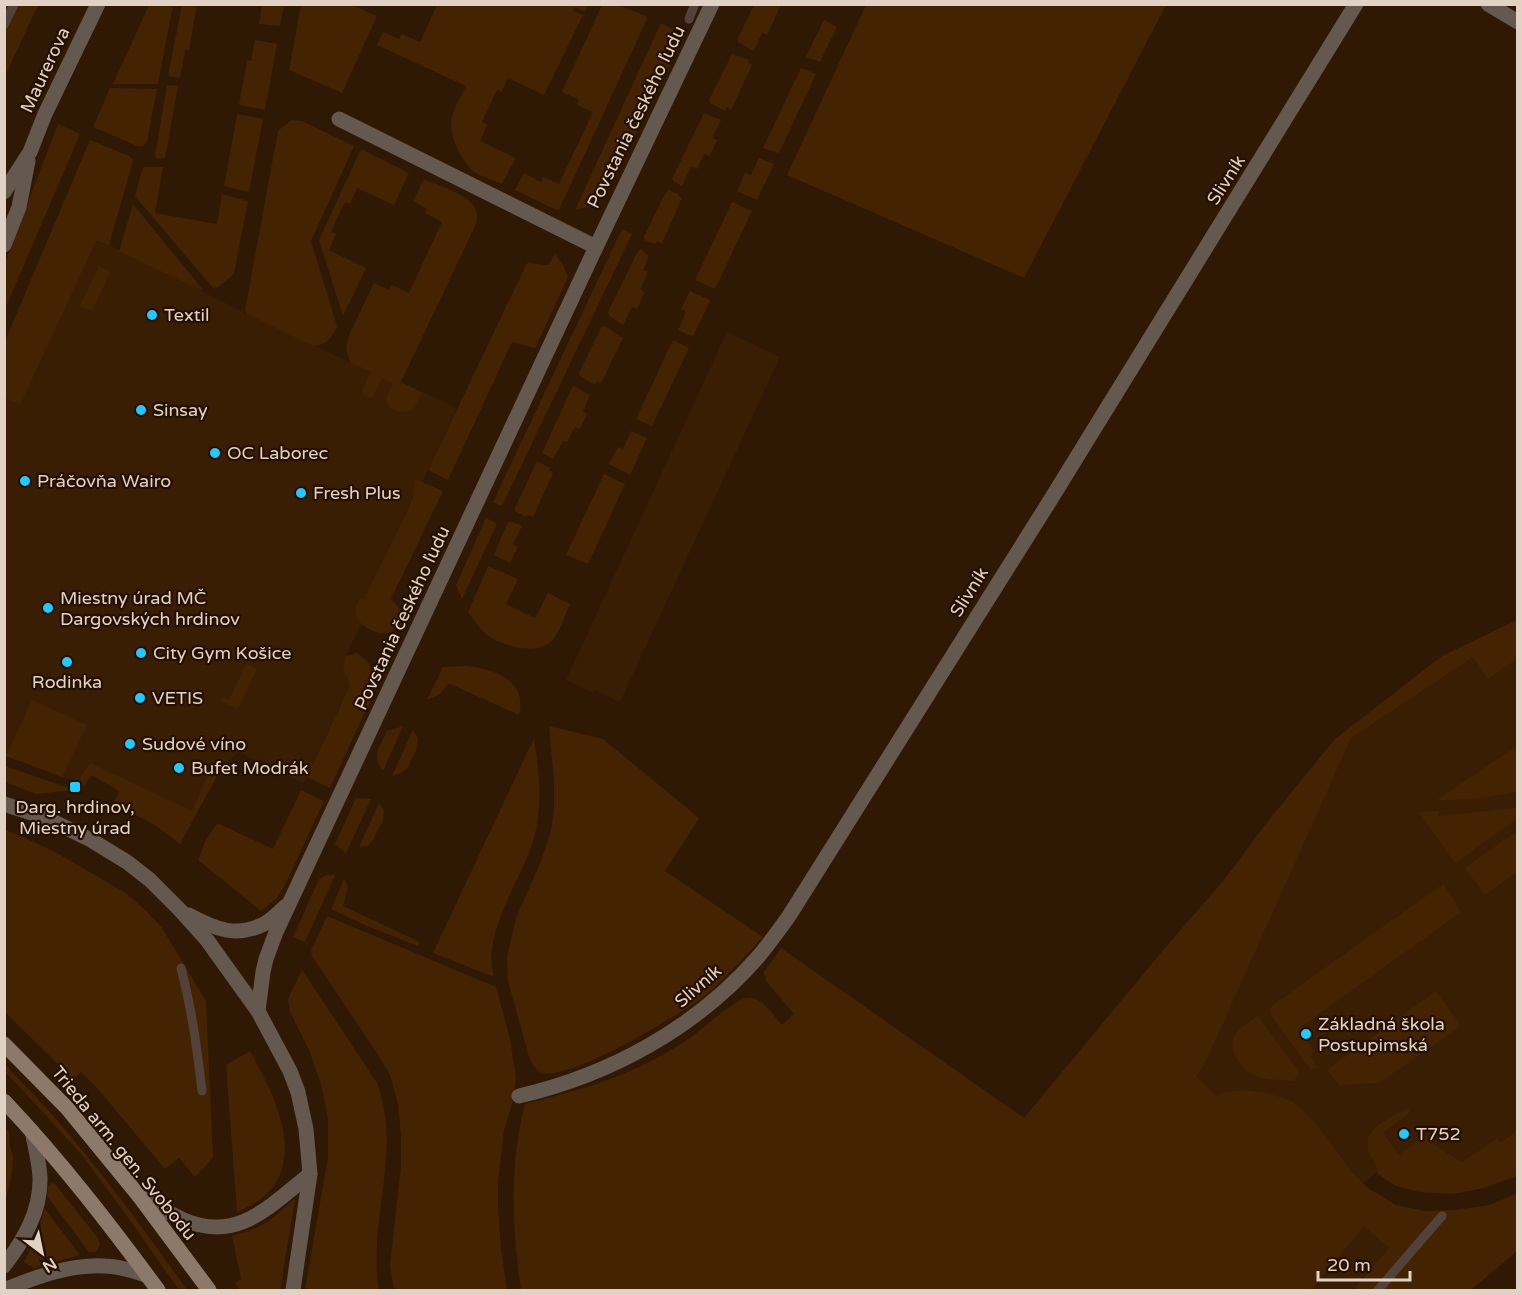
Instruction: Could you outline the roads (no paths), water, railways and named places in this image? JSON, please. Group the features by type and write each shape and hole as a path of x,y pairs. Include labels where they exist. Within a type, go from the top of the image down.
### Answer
{"street":[{"name":"Maurerova","path":"4,245 19,207 30,152 45,114 98,4"},
{"name":"Povstania českého ľudu","path":"258,1011 262,972 291,902 596,247 712,4"},
{"name":"Slivník","path":"519,1096 568,1083 642,1050 681,1027 721,995 759,957 794,907 1057,489 1356,4"},
{"path":"1488,4 1518,22"},
{"path":"339,119 596,247"},
{"name":"Maurerova","path":"4,192 30,152"},
{"path":"4,804 44,817 91,840 127,862 150,880 207,940 258,1011 281,1053 298,1092 306,1129 310,1174 292,1290"},
{"path":"180,910 214,928 241,931 266,924 291,902"},
{"name":"Trieda arm. gen. Svobodu","path":"4,1044 67,1108 139,1196 209,1290"},
{"path":"4,1101 106,1220 158,1290"},
{"path":"4,1266 27,1232 35,1214 39,1194 38,1162 32,1131"},
{"path":"139,1196 184,1220 202,1226 211,1228 231,1226 267,1209 310,1174"},
{"path":"4,1290 46,1274 83,1266 107,1266 146,1275"}],"waterway":[{"path":"4,25 14,4"},
{"path":"689,19 695,4"},
{"path":"181,968 194,1029 202,1091"},
{"path":"1378,1290 1442,1216"}],"place":[{"name":"Textil","path":"152,315"},
{"name":"Sinsay","path":"141,410"},
{"name":"OC Laborec","path":"215,453"},
{"name":"Práčovňa Wairo","path":"25,481"},
{"name":"Fresh Plus","path":"301,493"},
{"name":"Miestny úrad MČ Dargovských hrdinov","path":"48,608"},
{"name":"City Gym Košice","path":"141,653"},
{"name":"Rodinka","path":"67,662"},
{"name":"VETIS","path":"140,698"},
{"name":"Sudové víno","path":"130,744"},
{"name":"Bufet Modrák","path":"179,768"},
{"name":"Darg. hrdinov, Miestny úrad","path":"75,787"},
{"name":"Základná škola Postupimská","path":"1306,1034"},
{"name":"T752","path":"1404,1134"}]}
